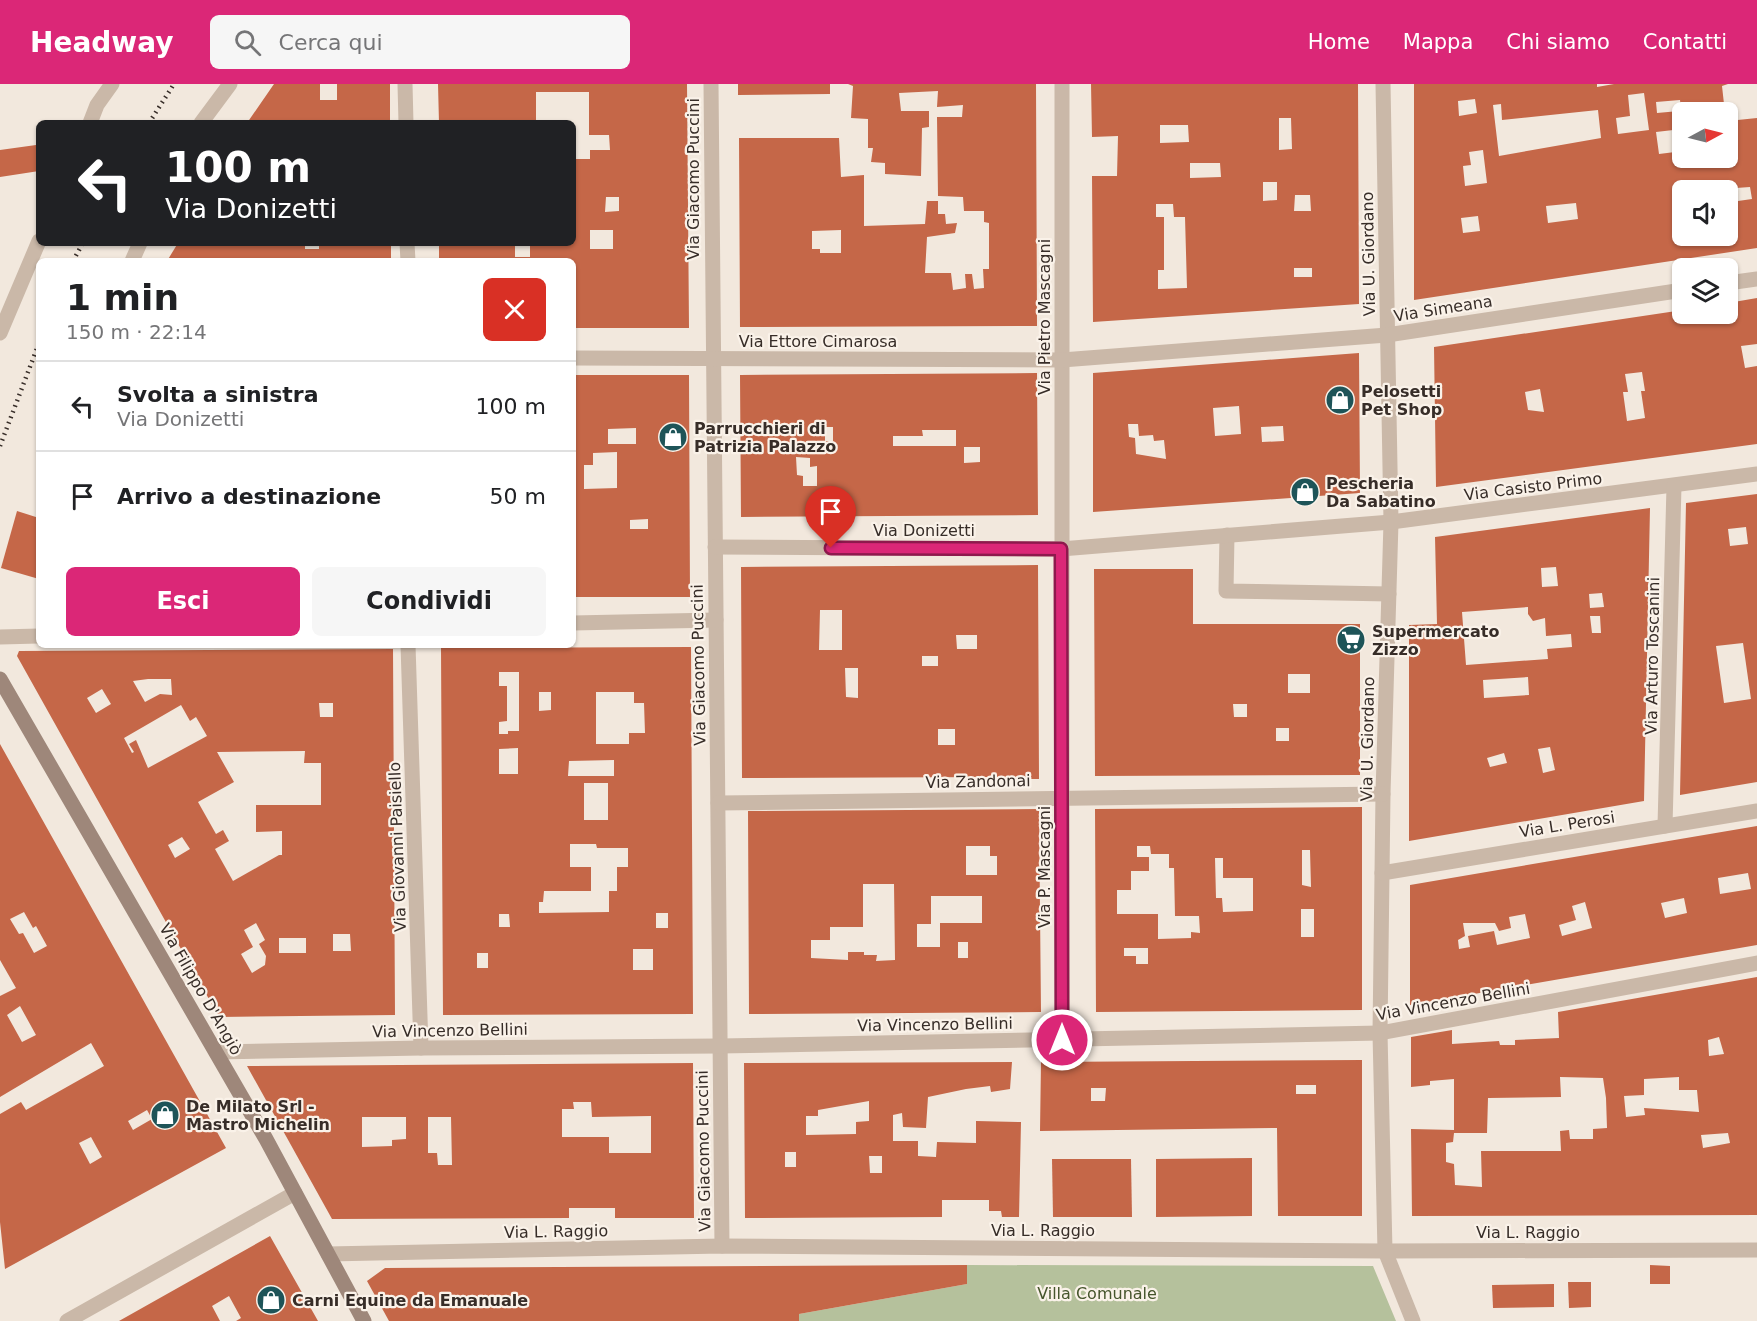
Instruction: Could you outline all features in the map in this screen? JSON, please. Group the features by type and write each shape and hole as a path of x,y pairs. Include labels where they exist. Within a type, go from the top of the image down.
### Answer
{"main road":[{"name":"Via Filippo D'Angiò","path":"0,679 216,1052 364,1321"}],"street":[{"path":"91,120 97,105 112,84"},
{"path":"203,120 230,84"},
{"path":"405,84 406,120"},
{"name":"Via Giacomo Puccini","path":"711,84 722,1246"},
{"name":"Via Pietro Mascagni","path":"1061,549 1062,84"},
{"name":"Via U. Giordano","path":"1383,84 1391,522 1383,794 1380,1033 1385,1251"},
{"path":"0,333 37,246"},
{"path":"1738,282 1757,279"},
{"name":"Via Simeana","path":"1062,360 1387,335 1672,292"},
{"name":"Via Ettore Cimarosa","path":"576,358 1062,360"},
{"name":"Via Casisto Primo","path":"1061,549 1391,522 1757,474"},
{"name":"Via Arturo Toscanini","path":"1665,826 1674,486"},
{"path":"1227,536 1226,591 1389,594"},
{"name":"Via Donizetti","path":"715,547 1061,549"},
{"name":"Via P. Mascagni","path":"1061,549 1062,1040"},
{"path":"576,623 716,620"},
{"path":"0,637 36,636"},
{"name":"Via Giovanni Paisiello","path":"408,648 421,1047"},
{"name":"Via Zandonai","path":"718,803 1383,794"},
{"name":"Via L. Perosi","path":"1383,873 1757,811"},
{"name":"Via Vincenzo Bellini","path":"216,1052 421,1047 720,1046 1380,1033 1757,963"},
{"path":"67,1321 295,1193"},
{"name":"Via L. Raggio","path":"328,1254 722,1246 1385,1251 1757,1250"},
{"path":"1385,1251 1413,1321"}],"green space":[{"name":"Villa Comunale","path":"967,1265 1373,1266 1396,1321 799,1321 799,1314 967,1284"}],"building":[{"path":"274,84 320,84 320,100 337,100 337,84 390,84 390,120 249,120"},
{"path":"438,84 687,84 689,328 576,328 576,258 439,258 439,246 515,246 515,257 530,257 530,246 576,246 576,159 590,159 590,150 610,150 609,135 589,135 589,92 536,92 536,120 439,120","holes":["606,197 619,197 619,211 605,212","590,230 613,230 613,249 590,249"]},
{"path":"738,84 830,84 830,94 738,95"},
{"path":"848,84 1036,84 1037,326 740,327 739,138 839,138 841,177 864,175 864,226 925,224 927,201 938,201 938,214 945,214 946,224 957,223 955,233 927,237 925,273 951,273 953,290 966,288 965,274 972,274 974,289 984,288 983,269 989,269 989,223 984,222 984,211 964,211 963,197 938,196 937,117 962,117 963,105 937,107 938,91 899,93 901,111 929,111 929,127 922,128 921,176 885,174 885,163 871,162 873,148 868,148 868,119 851,118 853,86","holes":["841,230 841,253 820,253 820,249 812,249 812,231"]},
{"path":"1091,84 1358,84 1359,304 1093,322 1092,176 1117,176 1118,136 1092,137","holes":["1279,118 1291,118 1292,149 1279,150","1160,125 1188,125 1189,142 1160,143","1190,163 1220,163 1221,177 1190,178","1263,182 1277,182 1277,200 1263,201","1295,195 1310,195 1311,211 1294,211","1156,204 1173,204 1174,217 1185,217 1187,288 1158,289 1158,270 1164,270 1164,217 1156,217","1294,268 1312,268 1312,277 1294,277"]},
{"path":"1414,84 1597,84 1597,87 1614,84 1728,84 1722,86 1724,102 1680,102 1680,100 1656,102 1657,113 1672,112 1672,130 1656,132 1659,154 1672,152 1672,168 1738,168 1738,120 1757,118 1757,248 1691,258 1672,258 1672,261 1414,300","holes":["1644,93 1649,130 1618,134 1616,118 1630,116 1628,95","1475,99 1477,113 1459,116 1458,101","1501,104 1502,120 1598,110 1601,138 1499,156 1493,105","1483,150 1487,183 1465,186 1463,166 1471,165 1469,152","1576,203 1578,219 1548,223 1546,206","1478,216 1480,231 1463,233 1461,218"]},
{"path":"36,145 36,171 0,177 0,150"},
{"path":"176,246 305,246 305,249 319,249 319,246 391,246 391,258 169,258"},
{"path":"1757,298 1757,344 1741,346 1745,368 1757,366 1757,444 1436,487 1434,347 1672,312 1672,324 1738,324 1738,301","holes":["1642,372 1645,391 1641,391 1645,418 1627,421 1623,392 1628,392 1625,374","1540,389 1544,412 1528,410 1525,392"]},
{"path":"1359,353 1360,493 1093,512 1093,373","holes":["1239,406 1241,434 1215,436 1213,408","1128,424 1138,424 1139,436 1153,435 1154,441 1164,440 1166,459 1136,454 1135,438 1129,437","1283,426 1284,441 1262,442 1261,427"]},
{"path":"1037,373 1038,515 741,517 740,375","holes":["825,427 833,427 833,441 825,441","922,430 956,430 956,446 893,446 893,436 923,436","964,447 980,447 980,462 964,463","796,457 810,458 810,467 817,466 817,486 803,486 803,476 797,475"]},
{"path":"576,375 689,375 690,597 576,597","holes":["636,428 636,444 608,444 608,429","617,452 617,488 584,489 584,465 593,465 593,453","648,519 648,529 630,529 630,520"]},
{"path":"1757,494 1757,782 1680,795 1686,503","holes":["1746,527 1748,544 1730,546 1728,529","1743,643 1751,699 1724,703 1716,646"]},
{"path":"1650,508 1644,801 1409,841 1409,625 1437,624 1435,537","holes":["1556,567 1558,586 1542,587 1541,568","1602,593 1604,607 1590,608 1589,594","1528,607 1528,614 1533,621 1545,618 1546,636 1571,634 1572,647 1547,649 1548,659 1466,665 1462,612","1590,616 1600,616 1601,633 1592,633","1528,677 1529,695 1484,698 1483,680","1550,747 1555,770 1543,773 1538,749","1504,753 1507,763 1490,767 1487,758"]},
{"path":"17,511 36,517 36,578 1,568"},
{"path":"1038,565 1039,779 1002,779 1002,777 742,778 741,567","holes":["820,610 842,610 842,650 819,650","956,635 977,635 977,649 957,649","922,656 938,656 938,666 922,666","845,668 858,668 858,698 846,697","938,729 955,729 955,745 938,745"]},
{"path":"1094,569 1193,569 1193,624 1360,624 1360,775 1095,776","holes":["1288,674 1310,674 1310,693 1288,693","1233,704 1247,704 1247,717 1234,717","1276,728 1289,728 1289,741 1276,741"]},
{"path":"691,647 693,1014 443,1015 441,648","holes":["499,672 519,672 519,731 499,734 499,722 507,721 507,686 499,686","539,692 551,692 551,710 539,711","596,692 634,692 634,703 644,703 645,733 629,733 629,744 596,744","518,748 518,774 499,774 499,749","614,760 614,776 568,776 569,761","584,783 608,783 608,820 584,820","570,844 596,844 597,848 628,848 628,867 617,867 617,891 609,891 609,912 539,913 539,902 543,902 544,891 591,891 591,867 570,867","656,913 668,913 668,928 656,928","499,914 509,914 510,927 499,927","633,949 653,949 653,970 633,970","477,953 488,953 488,968 477,968"]},
{"path":"393,649 395,1015 219,1017 17,656 19,651","holes":["171,679 172,695 160,694 145,702 133,681","102,689 111,704 96,713 87,698","319,703 333,703 333,717 320,717","181,705 190,721 196,717 207,736 148,768 136,740 129,744 134,752 132,753 124,738","305,751 304,763 321,763 321,805 256,805 256,832 282,831 282,855 233,881 215,849 229,841 223,830 216,834 198,802 234,782 217,752","182,837 190,849 175,858 168,845","256,923 265,940 259,944 266,956 265,965 252,973 241,954 253,947 244,930","333,934 350,934 351,951 333,951","279,938 306,938 306,953 279,953"]},
{"path":"0,744 226,1148 5,1269 0,1222 0,1114 21,1102 26,1110 104,1066 91,1043 0,1097 0,996 16,988 0,960","holes":["24,912 33,928 36,926 47,946 34,953 23,933 19,934 10,919","20,1006 36,1035 22,1042 7,1015","147,1110 152,1119 133,1130 128,1121","91,1137 102,1157 90,1164 79,1143"]},
{"path":"1362,807 1362,1010 1096,1012 1095,809","holes":["1137,846 1150,846 1151,854 1169,854 1169,868 1174,868 1175,916 1199,916 1200,933 1191,932 1191,938 1158,939 1158,914 1117,914 1117,890 1131,890 1131,871 1149,871 1149,857 1137,857","1302,850 1310,850 1311,887 1302,885","1215,858 1223,858 1223,878 1253,878 1253,911 1223,912 1222,898 1216,898","1301,909 1314,909 1314,937 1301,937","1124,948 1148,948 1148,964 1136,964 1136,956 1124,956"]},
{"path":"1039,809 1041,1012 749,1014 748,811","holes":["966,846 990,846 990,856 997,856 997,875 966,875","863,884 894,884 895,960 876,961 877,955 864,955 864,952 848,952 848,960 811,958 811,940 830,940 830,927 863,927","931,896 982,896 982,923 940,923 940,947 917,947 917,924 931,924","958,942 968,942 968,958 958,958"]},
{"path":"1757,826 1757,945 1410,1005 1410,885","holes":["1748,873 1751,889 1720,894 1718,878","1684,898 1687,913 1665,918 1661,903","1585,902 1592,928 1562,936 1559,925 1576,920 1572,906","1525,914 1530,938 1497,945 1494,931 1468,936 1470,947 1459,949 1458,940 1465,936 1463,923 1495,923 1499,931 1511,928 1509,917"]},
{"path":"1757,977 1757,1215 1412,1216 1411,1129 1454,1130 1454,1079 1430,1081 1430,1085 1411,1087 1411,1037 1452,1030 1452,1044 1499,1041 1500,1045 1515,1045 1515,1040 1559,1038 1558,1012","holes":["1719,1037 1724,1054 1709,1056 1708,1040","1560,1077 1603,1078 1607,1128 1593,1129 1593,1139 1570,1139 1569,1130 1560,1131 1561,1151 1481,1151 1482,1187 1455,1185 1454,1164 1446,1162 1446,1143 1453,1142 1454,1133 1487,1133 1488,1098 1561,1097","1679,1077 1679,1090 1697,1090 1699,1112 1644,1108 1645,1115 1626,1117 1624,1096 1644,1095 1644,1079","1728,1133 1730,1143 1703,1148 1701,1135"]},
{"path":"1362,1060 1362,1216 1278,1216 1277,1128 1040,1131 1041,1062","holes":["1296,1085 1316,1085 1316,1094 1296,1094","1091,1088 1106,1088 1105,1101 1091,1101"]},
{"path":"1012,1062 1010,1089 991,1092 990,1086 928,1097 926,1128 903,1127 902,1113 893,1115 893,1141 918,1141 918,1156 936,1157 937,1142 976,1143 976,1121 1021,1122 1019,1217 1002,1217 1001,1211 989,1211 989,1200 942,1200 942,1217 745,1218 744,1063","holes":["869,1101 869,1121 856,1122 856,1134 806,1135 806,1116 818,1116 818,1110","785,1152 796,1152 796,1167 785,1167","869,1156 882,1156 882,1173 870,1173"]},
{"path":"693,1063 694,1218 615,1218 615,1208 569,1208 569,1218 332,1219 247,1066","holes":["573,1102 591,1102 592,1117 651,1116 651,1153 609,1153 609,1137 562,1137 562,1109 574,1109","362,1117 406,1117 406,1139 392,1140 392,1146 362,1147","428,1117 451,1117 452,1165 438,1165 437,1153 428,1153"]},
{"path":"1252,1158 1252,1216 1156,1217 1156,1159"},
{"path":"1052,1159 1131,1159 1132,1217 1053,1217"},
{"path":"270,1236 318,1321 236,1321 241,1318 229,1296 212,1306 220,1321 119,1321"},
{"path":"967,1265 967,1284 799,1314 799,1321 389,1321 367,1281 385,1268"},
{"path":"1650,1265 1670,1266 1670,1284 1650,1284"},
{"path":"1568,1282 1591,1282 1591,1307 1569,1308"},
{"path":"1554,1284 1554,1307 1493,1308 1492,1285"}],"railway":[{"path":"151,120 174,84"},
{"path":"75,258 81,246"},
{"path":"0,446 36,351"}],"place":[{"name":"Pelosetti Pet Shop","path":"1340,400"},
{"name":"Parrucchieri di Patrizia Palazzo","path":"673,437"},
{"name":"Pescheria Da Sabatino","path":"1305,492"},
{"name":"Supermercato Zizzo","path":"1351,640"},
{"name":"De Milato Srl - Mastro Michelin","path":"165,1115"},
{"name":"Carni Equine da Emanuale","path":"271,1300"}],"route":[{"path":"831,548 1061,549 1062,1040"}]}
